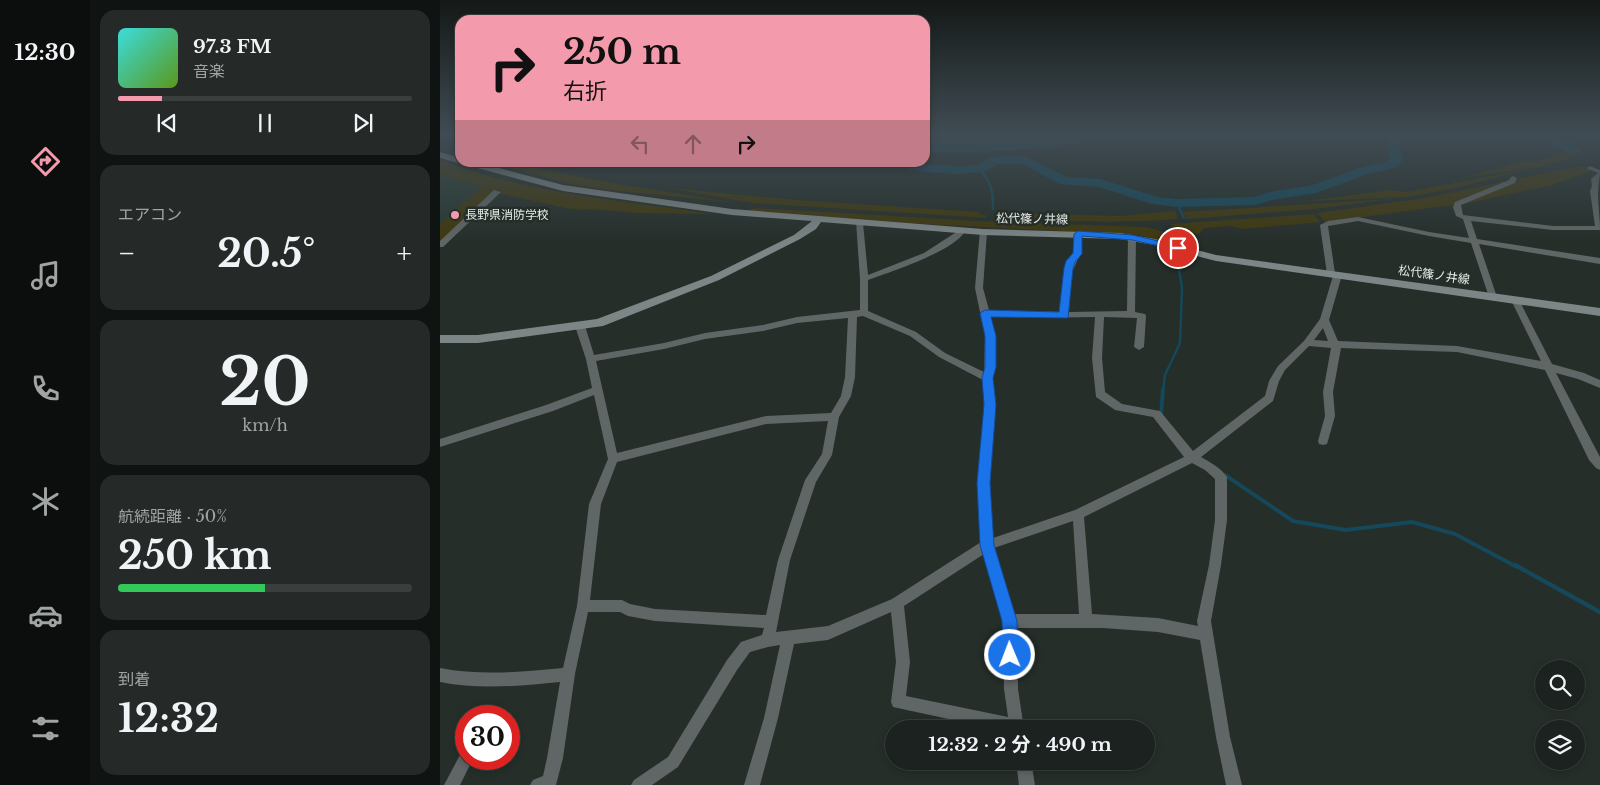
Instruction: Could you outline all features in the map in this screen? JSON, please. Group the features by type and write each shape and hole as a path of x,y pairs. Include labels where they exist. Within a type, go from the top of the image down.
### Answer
{"main road":[{"name":"松代篠ノ井線","path":"494,171 527,180 617,197 748,214 961,231 1132,237 1216,258 1600,312"},
{"path":"440,339 478,339 599,323 715,278 797,237 813,227 818,220"}],"street":[{"path":"1513,178 1512,181 1458,204 1460,216 1553,228 1599,228 1594,190 1596,186 1595,179 1600,173"},
{"path":"440,245 497,192"},
{"path":"1466,218 1493,297"},
{"path":"639,785 673,762 732,665 746,647 768,640 828,633 897,603 987,545 1078,514 1192,458 1258,408 1269,398 1274,381 1281,368 1307,343 1324,320 1334,274 1324,226 1328,223 1358,219 1473,242 1600,261"},
{"path":"768,640 784,560 811,480 827,455 834,418 846,396 864,279 859,223"},
{"path":"864,279 927,255 959,235 961,231"},
{"path":"983,232 979,288 990,336 988,378 990,405 984,483 987,545 1010,621 1011,689 1016,720"},
{"path":"1064,316 1068,268 1071,261 1078,254 1078,234"},
{"path":"1131,314 1132,237"},
{"path":"1515,300 1547,368 1600,465"},
{"path":"985,313 1064,316 1131,314 1142,316 1139,347"},
{"path":"591,359 664,346 705,336 763,328 797,320 858,314 913,334 942,355 988,378"},
{"path":"1100,314 1097,358 1100,394 1119,407 1156,414 1192,458 1209,467 1221,477 1221,520 1215,565 1204,621 1223,737 1234,785"},
{"path":"1323,441 1330,416 1328,392 1336,344 1324,320"},
{"path":"545,784 557,749 568,674 583,606 595,504 614,459 591,359 580,326"},
{"path":"1307,343 1457,349 1530,362 1581,376 1600,384"},
{"path":"440,443 549,408 597,390"},
{"path":"614,459 766,420 834,418"},
{"path":"1078,514 1086,621"},
{"path":"897,603 903,662 898,702 984,720"},
{"path":"583,606 622,606 628,610 655,616 772,622"},
{"path":"1010,621 1086,621 1158,625 1206,634"},
{"path":"752,785 771,718 788,639"},
{"path":"440,674 455,679 518,679 568,674"},
{"path":"452,785 460,770"},
{"path":"1024,770 1026,785"}],"shaded area":[{"name":"長野県消防学校","path":"440,171 499,188 440,242"},
{"path":"440,171 472,171 506,181 575,195 713,214 638,213 566,208 498,193 499,187 440,242 440,224 482,187 440,175"},
{"path":"521,171 550,171 612,183 738,203 610,190 572,184"},
{"path":"1488,171 1515,171 1462,178"},
{"path":"1523,171 1451,189 1406,197 1308,201 1391,190 1406,192"},
{"path":"1558,171 1589,171 1552,185 1463,204 1518,181 1519,178"},
{"path":"1507,181 1453,205 1325,222 1317,213 1425,198"},
{"path":"668,188 797,200 979,212 979,214 986,215 986,218 753,203"},
{"path":"1391,199 1314,209 1187,219 1183,212"},
{"path":"756,208 977,221 1146,227 1172,234 1172,226 1180,230 1171,224 1313,214 1321,222 1244,229 1231,226 1204,228 1199,234 1186,233 1187,247 1138,235 886,222 743,211"},
{"path":"1175,211 1178,219 1087,222 996,218 995,215 1004,216 1004,213 1121,216"}],"waterway":[{"path":"980,171 987,178 991,188 993,209"},
{"path":"1045,171 1064,181 1100,183 1157,201 1177,203 1255,201 1270,196 1316,189 1366,171"},
{"path":"1177,203 1184,218"},
{"path":"1190,248 1191,235"},
{"path":"1163,390 1165,375 1180,343 1182,288 1178,263 1188,257 1188,254"},
{"path":"1161,415 1163,389"},
{"path":"1225,475 1293,521 1346,530 1412,522 1455,534 1517,567"},
{"path":"1515,565 1600,612"}],"place":[{"name":"長野県消防学校","path":"455,215"}],"route":[{"path":"1010,655 1010,621 987,545 984,483 990,405 988,378 990,336 985,313 1064,316 1068,268 1071,261 1078,254 1078,234 1132,237 1178,248"}]}
